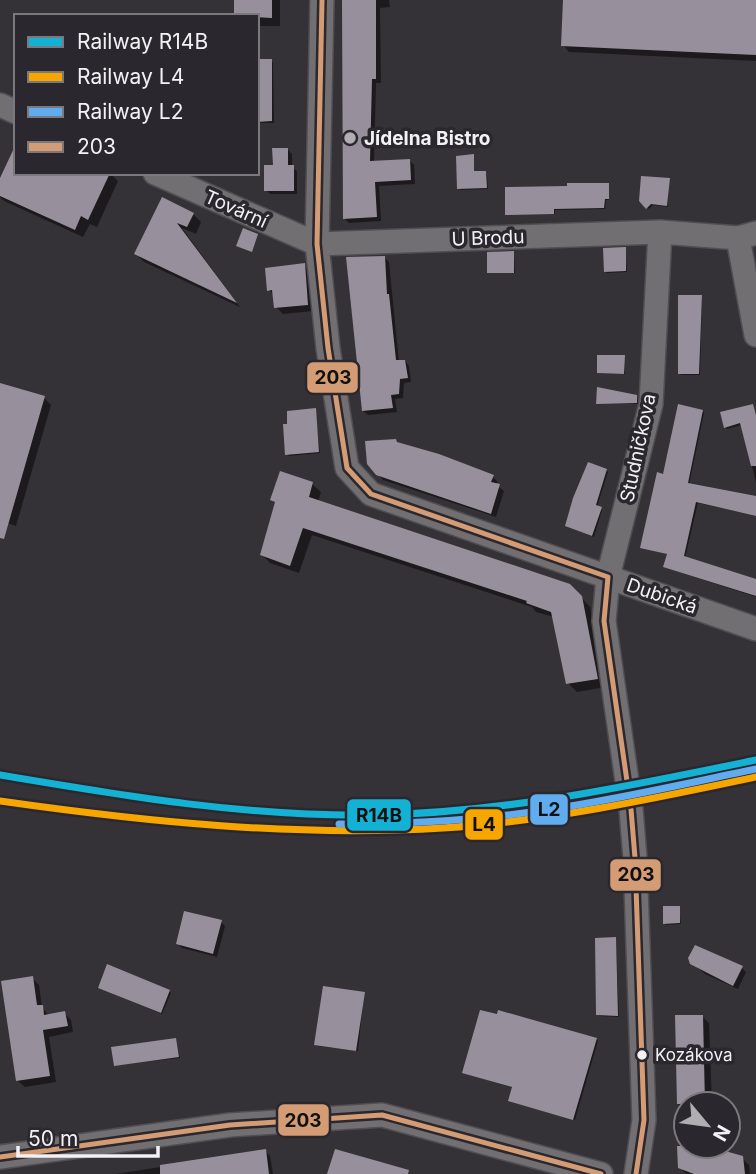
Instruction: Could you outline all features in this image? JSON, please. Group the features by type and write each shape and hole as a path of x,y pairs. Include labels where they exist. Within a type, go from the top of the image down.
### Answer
{"street":[{"name":"Dubická","path":"322,0 317,244 328,348 347,468 371,494 756,629"},
{"name":"Tovární","path":"160,175 317,244"},
{"name":"U Brodu","path":"317,244 660,232 747,236"},
{"name":"Studničkova","path":"636,1174 644,1120 635,858 631,808 604,621 608,577 651,404 660,232"},
{"path":"747,236 756,335"},
{"path":"0,1157 230,1125 382,1115 601,1174"}],"building":[{"path":"234,0 272,0 272,18 259,17 259,14 234,14"},
{"path":"342,0 376,0 376,79 372,79 370,161 410,159 411,180 375,182 377,217 343,219"},
{"path":"563,0 756,0 756,55 561,46"},
{"path":"259,59 272,59 272,121 259,122"},
{"path":"14,148 14,175 109,175 88,220 81,216 75,230 0,196 0,178"},
{"path":"272,148 288,148 288,165 294,165 294,191 264,191 264,165 273,165"},
{"path":"474,154 474,171 486,171 487,188 457,189 456,156"},
{"path":"641,176 670,178 667,206 651,204 646,209 639,201"},
{"path":"567,183 609,183 609,199 605,199 604,208 554,209 554,214 505,215 505,187 567,186"},
{"path":"162,197 194,213 187,227 177,223 237,303 134,254"},
{"path":"243,228 258,234 252,252 236,246"},
{"path":"626,247 626,271 604,272 603,248"},
{"path":"514,251 514,273 487,273 487,252"},
{"path":"385,256 396,360 405,360 408,378 400,379 399,394 391,395 393,408 362,411 346,257"},
{"path":"305,263 308,305 274,308 272,290 267,291 265,268"},
{"path":"678,295 702,295 699,374 678,374"},
{"path":"597,355 625,355 624,374 597,373"},
{"path":"0,383 45,396 4,539 0,538"},
{"path":"597,387 637,395 637,403 596,404"},
{"path":"678,404 703,410 688,483 756,496 756,516 696,502 684,556 756,579 756,596 663,567 667,554 640,548 657,472 663,474"},
{"path":"753,404 756,415 756,466 751,466 740,423 724,428 720,412"},
{"path":"316,408 319,452 285,455 283,424 287,424 287,411"},
{"path":"396,439 397,442 439,454 494,475 491,482 500,484 491,514 376,475 367,464 365,441"},
{"path":"588,462 607,469 596,505 602,507 592,536 565,526"},
{"path":"280,471 313,482 309,497 570,584 582,596 598,679 566,684 551,612 526,603 527,601 303,528 290,566 260,555 275,502 270,500"},
{"path":"663,906 680,906 680,923 663,924"},
{"path":"184,911 222,920 213,954 176,944"},
{"path":"616,937 618,1016 596,1015 595,938"},
{"path":"695,945 743,966 733,986 690,964 688,958"},
{"path":"107,964 170,990 161,1013 98,988"},
{"path":"33,976 37,1005 43,1005 44,1015 65,1011 68,1026 43,1030 50,1076 16,1081 1,981"},
{"path":"323,986 365,992 356,1051 314,1045"},
{"path":"480,1010 497,1014 498,1010 597,1038 573,1120 508,1101 512,1087 462,1073"},
{"path":"675,1015 703,1015 705,1090 677,1090"},
{"path":"176,1038 179,1057 114,1066 111,1047"},
{"path":"266,1149 269,1174 160,1174 160,1165"},
{"path":"335,1149 409,1170 408,1174 327,1174"},
{"path":"742,1156 745,1174 694,1174 678,1168 678,1160 742,1160"}],"rail line":[{"name":"R14B","path":"0,775 186,804 280,813 374,815 518,804 756,760"},
{"name":"L2","path":"339,824 446,821 525,813 756,769"},
{"name":"L4","path":"0,801 221,826 332,831 388,830 483,825 561,815 756,777"}],"transit line":[{"name":"203","path":"322,0 317,244 328,348 347,468 371,494 608,577"},
{"name":"203","path":"608,577 604,621 631,809 635,858 644,1120 636,1174"},
{"name":"203","path":"0,1157 230,1125 382,1115 601,1174"}],"place":[{"name":"Jídelna Bistro","path":"350,138"},
{"name":"Kozákova","path":"642,1055"}]}
